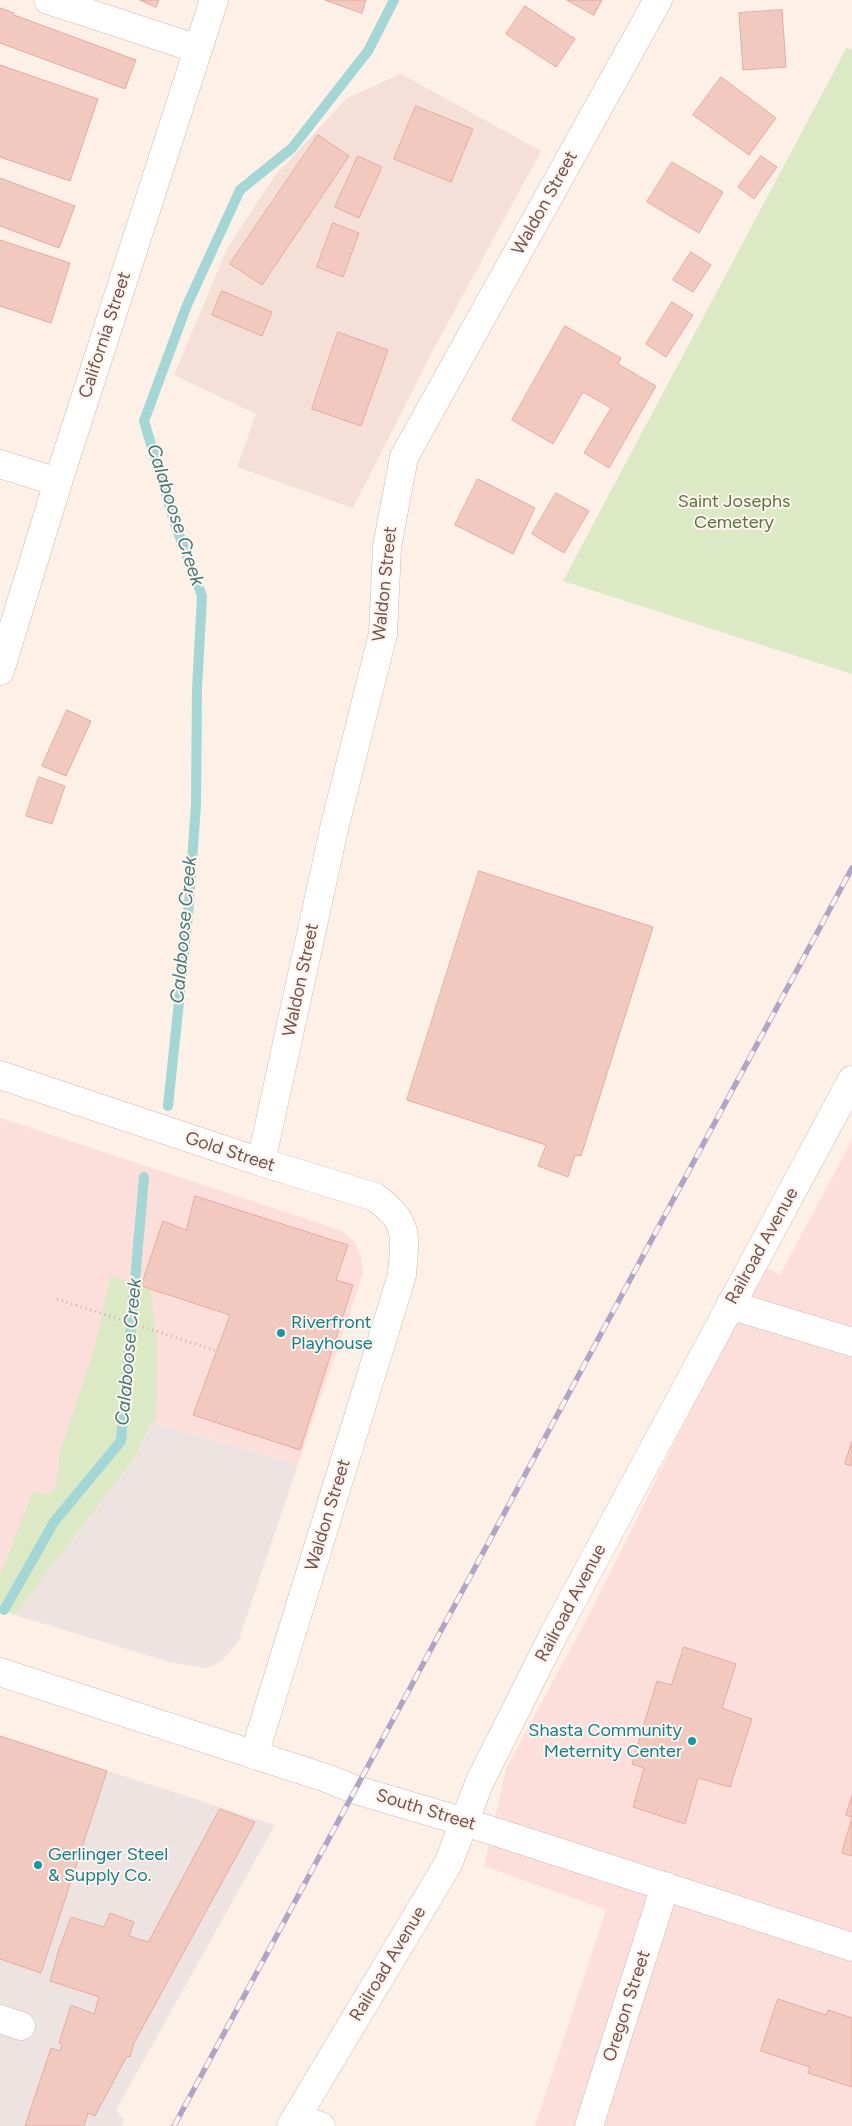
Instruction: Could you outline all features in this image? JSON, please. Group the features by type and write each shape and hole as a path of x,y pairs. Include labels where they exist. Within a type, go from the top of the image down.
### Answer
{"street":[{"path":"48,0 198,49"},
{"name":"California Street","path":"0,670 58,482 214,0"},
{"name":"Waldon Street","path":"261,1162 334,829 383,634 387,547 404,457 658,0"},
{"path":"0,464 58,482"},
{"name":"Gold Street","path":"0,1075 375,1198 390,1209 405,1232 402,1275"},
{"name":"Railroad Avenue","path":"303,2124 448,1864 480,1782 552,1636 852,1080"},
{"name":"Waldon Street","path":"254,1755 402,1275"},
{"path":"730,1305 852,1342"},
{"name":"South Street","path":"0,1672 356,1790 465,1822 852,1948"},
{"name":"Oregon Street","path":"589,2126 665,1886"}],"path":[{"path":"57,1299 217,1351"}],"shaded area":[{"path":"401,74 541,151 433,350 353,508 237,467 256,414 174,375 228,247 274,177 347,98"},
{"path":"0,1118 337,1229 345,1233 355,1243 362,1260 363,1274 298,1464 151,1422 136,1455 15,1615 0,1609"},
{"path":"852,1140 852,2126 535,2126 606,1910 484,1866 506,1769 593,1607 718,1355 767,1268 780,1275"},
{"path":"151,1422 298,1464 238,1642 222,1661 206,1668 169,1662 15,1615 136,1455"},
{"path":"0,1736 275,1825 116,2110 124,2120 121,2126 0,2126"}],"green space":[{"name":"Saint Josephs Cemetery","path":"847,47 852,50 852,674 563,581"},
{"path":"111,1275 150,1290 157,1339 156,1423 151,1422 136,1455 15,1615 0,1609 0,1575 33,1491 46,1495 54,1490 59,1468 59,1454 94,1349"}],"building":[{"path":"140,0 159,0 156,7"},
{"path":"325,0 366,0 362,13"},
{"path":"567,0 602,0 594,15"},
{"path":"525,6 575,39 556,67 506,34"},
{"path":"0,8 14,13 14,15 136,60 125,89 0,43"},
{"path":"782,10 786,67 743,70 739,13"},
{"path":"0,65 98,99 70,181 0,157"},
{"path":"721,77 776,118 749,155 693,115"},
{"path":"416,106 473,129 451,182 394,159"},
{"path":"318,135 349,156 262,285 230,264"},
{"path":"358,156 382,167 359,218 335,207"},
{"path":"761,156 777,167 754,199 738,187"},
{"path":"672,162 723,192 699,233 647,202"},
{"path":"0,178 75,206 59,248 0,226"},
{"path":"333,223 359,233 343,277 317,267"},
{"path":"0,240 70,263 51,323 0,306"},
{"path":"691,252 711,265 693,292 673,280"},
{"path":"222,291 272,312 262,336 212,315"},
{"path":"672,302 693,315 666,357 646,344"},
{"path":"565,326 621,358 618,364 656,386 609,468 584,453 611,408 583,392 553,444 512,420"},
{"path":"338,332 388,350 361,426 312,409"},
{"path":"478,479 535,508 513,554 455,525"},
{"path":"556,493 589,511 564,553 532,534"},
{"path":"67,710 91,721 66,776 42,766"},
{"path":"39,777 65,786 52,824 26,816"},
{"path":"479,871 653,927 581,1156 575,1155 568,1177 538,1166 546,1145 407,1100"},
{"name":"Riverfront Playhouse","path":"195,1196 348,1245 336,1280 353,1285 300,1450 193,1415 230,1315 141,1286 163,1221 186,1230"},
{"path":"852,1441 852,1466 845,1464"},
{"name":"Shasta Community Meternity Center","path":"684,1647 736,1664 722,1708 752,1719 730,1787 698,1778 685,1824 633,1807 644,1768 632,1764 657,1681 671,1685"},
{"name":"Gerlinger Steel & Supply Co.","path":"0,1736 107,1771 41,1973 0,1959"},
{"path":"852,1796 852,1817 846,1815"},
{"path":"220,1809 255,1822 134,2043 130,2057 127,2056 95,2116 88,2113 84,2126 25,2126 51,2048 60,2051 62,2044 59,2043 71,2005 94,2014 99,1997 50,1981 71,1917 104,1927 110,1913 134,1922 129,1936 148,1942"},
{"path":"852,1818 852,1856 842,1853"},
{"path":"778,1999 826,2015 828,2010 852,2018 852,2087 808,2073 810,2067 761,2051"}],"waterway":[{"name":"Calaboose Creek","path":"168,1106 188,916 196,805 197,689 202,596 175,524 144,421 187,305 240,190 292,148 368,51 394,0"},
{"name":"Calaboose Creek","path":"4,1610 54,1522 121,1441 144,1177"}],"railway":[{"path":"174,2126 852,868"}],"place":[{"name":"Riverfront Playhouse","path":"281,1333"},
{"name":"Shasta Community Meternity Center","path":"692,1741"},
{"name":"Gerlinger Steel & Supply Co.","path":"38,1865"}]}
